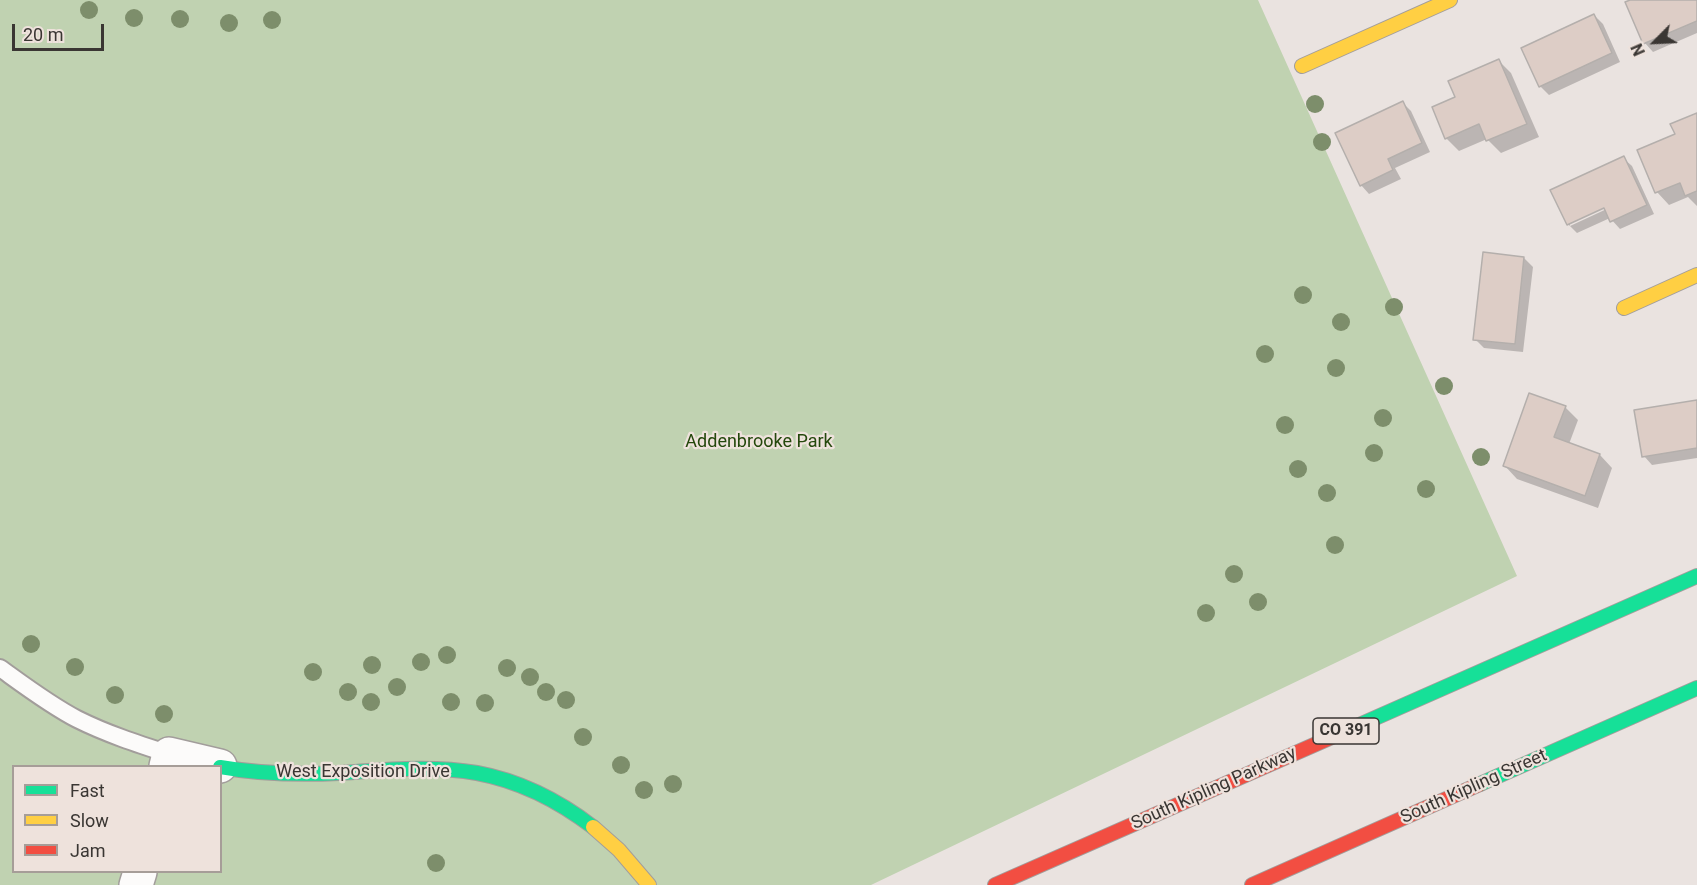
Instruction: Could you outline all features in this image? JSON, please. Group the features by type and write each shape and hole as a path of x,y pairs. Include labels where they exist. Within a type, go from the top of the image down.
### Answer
{"main road":[{"path":"1302,66 1450,0"},
{"path":"1624,308 1697,275"},
{"name":"South Kipling Parkway","path":"997,884 1697,576"},
{"name":"South Kipling Street","path":"1252,885 1697,688"},
{"name":"West Exposition Drive","path":"222,767 246,771 298,773 444,769 499,778 530,789 571,812 609,842 649,885"}],"street":[{"name":"West Exposition Drive","path":"167,760 205,765"}],"lane":[{"name":"West Exposition Drive","path":"0,668 77,719 167,760"}],"green space":[{"name":"Addenbrooke Park","path":"0,0 1258,0 1517,576 871,885 0,885"}],"building":[{"path":"1630,0 1697,0 1697,21 1643,44 1625,2"},
{"path":"1594,14 1612,53 1539,87 1521,48"},
{"path":"1499,59 1527,124 1486,141 1479,124 1445,139 1432,107 1455,97 1448,81"},
{"path":"1403,101 1422,143 1388,159 1393,170 1360,186 1335,133"},
{"path":"1697,113 1697,191 1685,196 1680,183 1655,193 1637,150 1675,134 1670,124"},
{"path":"1624,156 1647,205 1610,222 1604,208 1567,225 1550,190"},
{"path":"1483,252 1524,257 1515,344 1473,340"},
{"path":"1529,393 1566,406 1554,437 1600,454 1585,496 1503,466"},
{"path":"1697,400 1697,448 1642,457 1634,410"}],"traffic: fast":[{"path":"1348,730 1697,576"},
{"path":"1480,784 1697,688"},
{"path":"222,767 294,774 425,769 477,773 508,781 538,793 593,827"}],"traffic: slow":[{"path":"1302,66 1450,0"},
{"path":"1624,308 1697,275"},
{"path":"593,827 619,850 649,885"}],"traffic: jam":[{"path":"995,885 1348,730"},
{"path":"1252,885 1480,784"}]}
